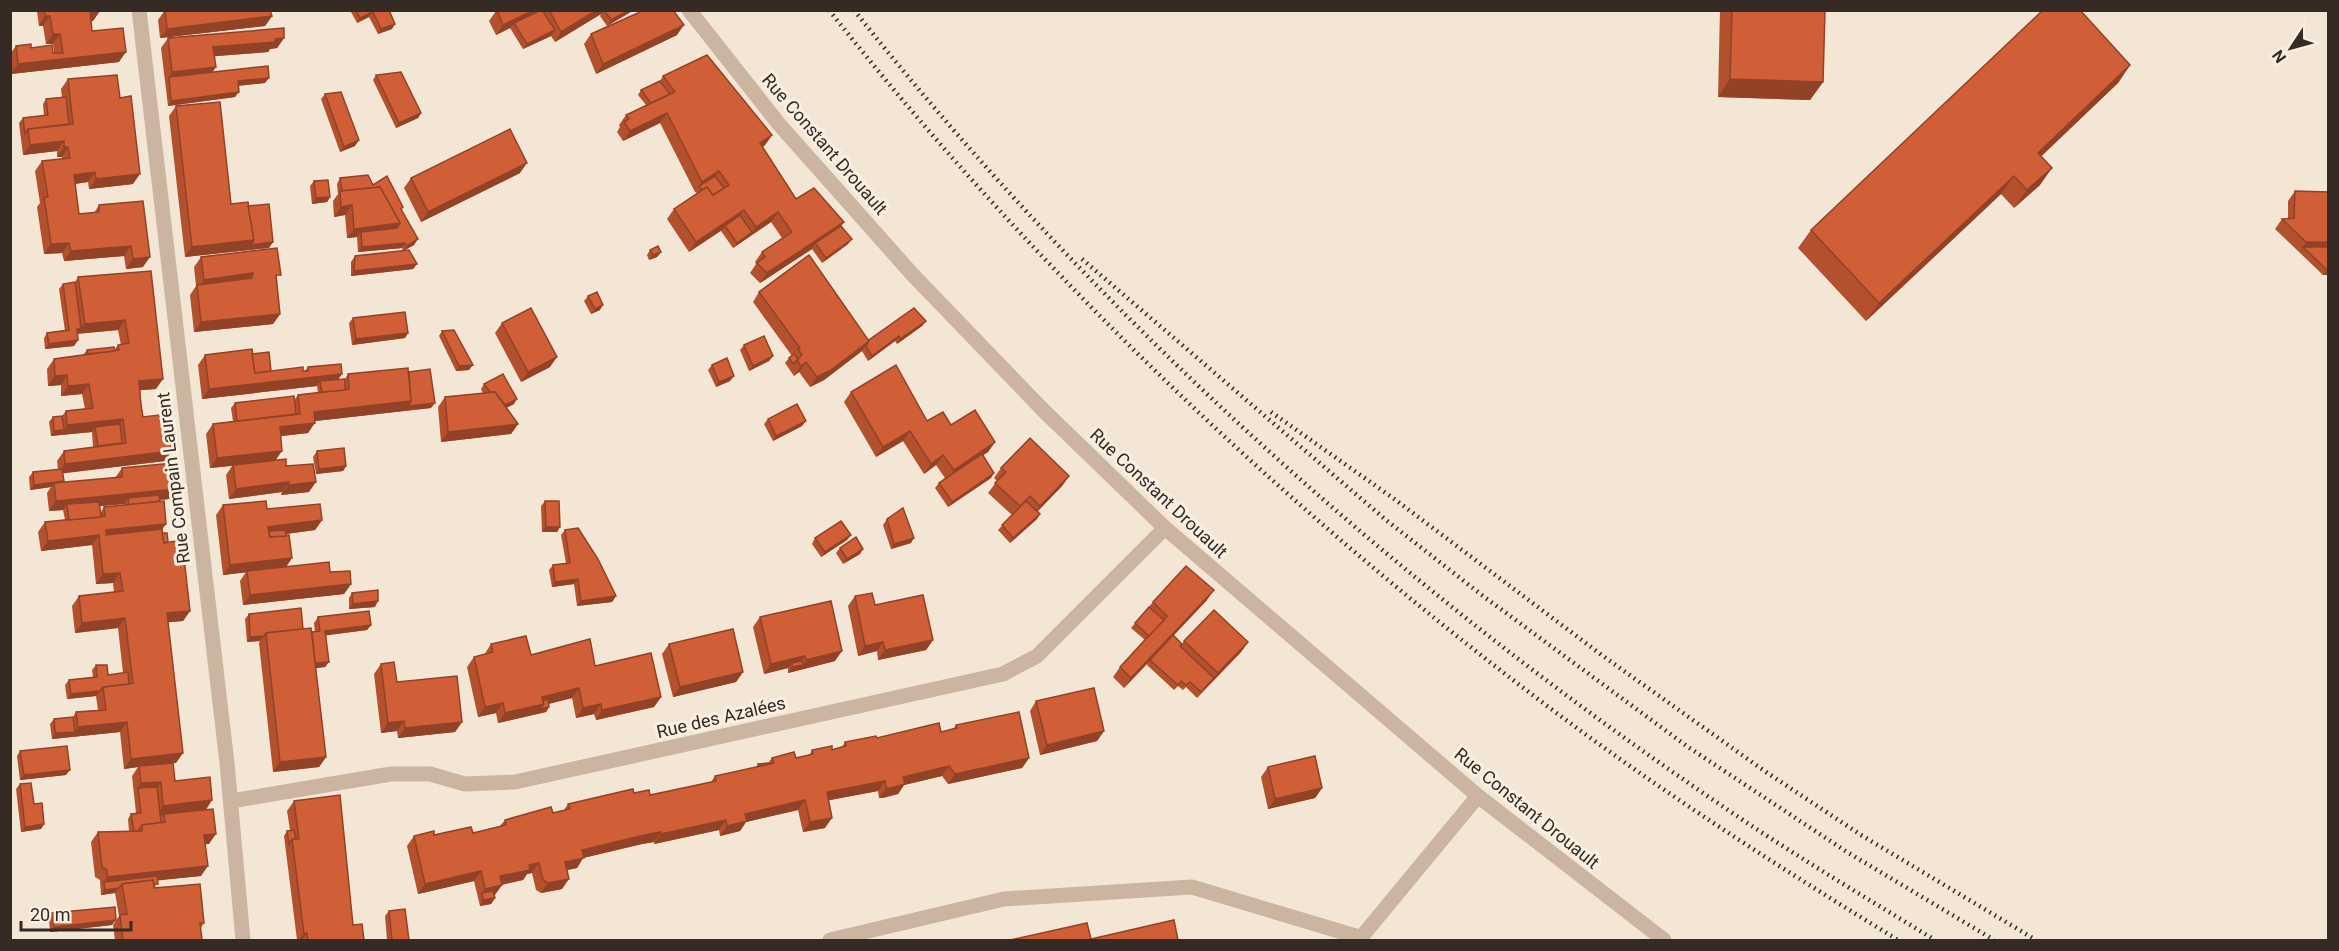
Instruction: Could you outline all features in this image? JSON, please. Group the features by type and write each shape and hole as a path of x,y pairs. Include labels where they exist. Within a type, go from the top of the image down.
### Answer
{"street":[{"name":"Rue Compain Laurent","path":"139,10 231,801 243,940"},
{"name":"Rue Constant Drouault","path":"689,10 778,123 912,274 1043,410 1165,528 1478,796 1664,940"},
{"name":"Rue des Azalées","path":"231,801 391,774 430,774 465,784 515,782 1003,674 1036,656 1165,528"},
{"path":"830,940 1004,899 1192,887 1360,939 1478,796"}],"building":[{"path":"45,10 100,10 90,12 92,31 123,28 126,52 18,64 16,46 31,44 31,48 52,45 53,53 63,53 60,34 53,34 50,16 45,16"},
{"path":"165,10 270,10 272,16 167,29"},
{"path":"356,10 372,10 373,12 360,18"},
{"path":"389,10 395,24 381,29 373,12"},
{"path":"497,10 534,10 503,25"},
{"path":"542,10 555,30 527,44 514,23"},
{"path":"549,10 597,10 561,32"},
{"path":"604,10 629,10 611,20"},
{"path":"642,10 673,10 684,25 603,64 591,34"},
{"path":"1732,10 1825,10 1823,82 1730,79"},
{"path":"2043,10 2080,10 2130,65 2038,153 2052,168 2027,190 2014,176 1879,303 1811,230"},
{"path":"284,28 284,38 275,39 275,42 213,47 216,67 172,72 168,38"},
{"path":"707,55 772,135 760,143 796,199 814,188 844,222 767,273 757,263 765,257 762,252 792,232 778,212 756,227 744,210 696,242 674,209 707,187 713,195 729,185 719,171 702,182 667,113 630,131 624,122 629,119 626,115 675,92 663,76"},
{"path":"268,66 269,78 238,81 239,92 171,101 169,77"},
{"path":"401,72 421,113 399,123 376,75"},
{"path":"117,75 120,98 131,96 140,174 96,179 95,172 74,175 79,214 99,212 99,205 143,201 150,257 133,259 131,246 71,251 69,243 51,244 44,197 48,197 42,161 70,158 68,147 64,147 64,141 30,145 28,129 73,124 68,79"},
{"path":"660,81 670,94 651,103 641,90"},
{"path":"341,92 359,140 344,147 325,94"},
{"path":"66,97 69,124 28,129 25,134 23,118 48,115 46,99"},
{"path":"220,102 231,204 248,202 254,240 192,247 176,106"},
{"path":"510,129 527,163 428,212 411,178"},
{"path":"368,175 373,185 387,176 403,207 401,209 418,239 407,246 405,243 362,247 361,232 397,228 400,223 380,187 342,191 340,178"},
{"path":"715,176 724,188 713,195 707,187 702,190 699,186"},
{"path":"328,180 330,197 316,198 314,181"},
{"path":"380,187 400,223 354,229 352,205 341,207 340,191"},
{"path":"2295,191 2328,192 2328,242 2306,242 2282,219 2294,218"},
{"path":"269,204 273,242 251,245 254,240 248,206"},
{"path":"740,215 752,232 737,243 725,226"},
{"path":"841,226 852,239 826,258 815,243"},
{"path":"658,246 661,252 653,255 650,250"},
{"path":"2303,247 2328,247 2328,270 2327,270"},
{"path":"277,248 281,275 276,275 280,314 201,322 197,285 252,278 253,273 204,280 201,257"},
{"path":"409,250 417,264 354,271 355,256"},
{"path":"809,255 869,341 831,370 817,377 806,362 801,366 797,360 802,355 798,349 800,348 759,292"},
{"path":"151,271 163,379 139,381 141,405 143,417 168,414 172,451 65,464 64,451 126,443 123,419 67,425 66,411 93,408 89,384 68,386 67,375 55,376 54,359 119,350 118,345 129,343 125,320 85,324 78,277"},
{"path":"75,282 81,328 77,329 78,340 49,344 47,333 69,330 63,284"},
{"path":"597,292 603,305 595,309 588,296"},
{"path":"531,308 557,357 528,372 502,323"},
{"path":"914,308 926,321 900,339 899,336 872,356 866,346 869,340"},
{"path":"405,312 408,333 356,339 353,318"},
{"path":"454,330 473,365 459,366 442,331"},
{"path":"764,336 773,356 753,366 744,345"},
{"path":"114,347 114,351 88,354 87,350"},
{"path":"252,349 255,373 303,367 303,371 308,371 308,367 341,364 342,374 209,389 205,355"},
{"path":"269,352 271,371 255,373 252,354"},
{"path":"794,354 798,359 793,364 789,358"},
{"path":"727,358 734,376 719,382 712,365"},
{"path":"896,365 927,421 943,412 951,425 975,410 995,442 954,470 943,455 931,464 910,431 883,447 851,392"},
{"path":"408,368 411,401 314,412 315,423 280,427 282,451 217,458 213,424 300,414 298,395 349,389 348,374"},
{"path":"430,369 435,403 408,406 411,401 409,372"},
{"path":"503,374 517,399 505,405 495,392 490,392 484,384"},
{"path":"345,379 345,390 322,392 320,381"},
{"path":"495,392 518,424 448,432 445,397"},
{"path":"294,396 296,414 237,421 235,403"},
{"path":"797,404 806,421 776,436 768,419"},
{"path":"62,416 64,430 54,431 53,417"},
{"path":"120,424 122,443 98,446 95,427"},
{"path":"1030,438 1069,476 1040,506 1030,496 1020,506 995,483 1006,472 1001,468"},
{"path":"344,448 346,466 319,469 317,451"},
{"path":"982,454 994,473 952,502 939,483"},
{"path":"286,459 286,466 313,464 316,482 288,485 289,482 236,489 233,465"},
{"path":"173,463 176,489 56,501 54,483 122,477 122,468"},
{"path":"62,469 64,481 34,485 33,472"},
{"path":"159,495 160,501 129,505 128,498"},
{"path":"164,501 166,524 106,530 106,535 162,529 164,543 182,540 190,611 167,613 183,753 131,759 127,722 78,727 76,712 106,710 103,687 133,683 125,618 82,623 79,596 123,591 120,573 103,574 99,535 48,541 45,522 105,516 104,507"},
{"path":"266,501 267,509 320,504 322,520 268,527 270,537 289,535 292,558 230,565 223,505"},
{"path":"545,501 559,501 560,527 546,527"},
{"path":"1026,501 1040,514 1013,538 1002,525"},
{"path":"99,502 101,517 69,520 67,504"},
{"path":"903,508 914,538 894,544 887,519"},
{"path":"841,521 851,535 825,552 815,538"},
{"path":"578,528 598,559 616,596 581,601 578,579 555,582 553,565 570,563 565,530"},
{"path":"285,530 286,536 270,537 269,531"},
{"path":"162,533 167,533 168,542 164,543"},
{"path":"856,537 863,549 847,559 840,548"},
{"path":"329,562 330,572 350,571 351,584 250,595 247,571"},
{"path":"1186,566 1214,590 1131,678 1120,667 1167,616 1153,602"},
{"path":"378,590 378,601 353,604 352,593"},
{"path":"872,593 875,605 923,595 933,640 885,650 883,642 865,646 855,596"},
{"path":"831,601 842,651 806,660 805,656 771,664 760,617"},
{"path":"1149,607 1164,620 1149,636 1135,623"},
{"path":"301,608 303,629 250,637 249,614"},
{"path":"1214,610 1248,642 1218,673 1184,641"},
{"path":"369,611 371,625 325,631 329,662 315,663 312,632 320,631 318,617"},
{"path":"311,628 326,757 280,762 266,633"},
{"path":"733,629 743,672 680,687 669,644"},
{"path":"1173,635 1182,644 1180,646 1214,678 1201,692 1190,682 1186,685 1181,681 1178,685 1150,660"},
{"path":"526,636 531,655 590,639 595,666 651,653 661,697 602,710 601,704 583,708 579,688 542,697 544,704 505,713 503,703 485,707 474,657 493,652 491,644"},
{"path":"802,661 803,665 792,667 792,663"},
{"path":"394,662 397,682 457,676 462,722 405,728 404,721 388,723 381,664"},
{"path":"96,665 107,665 108,675 128,672 129,684 103,687 100,691 71,694 69,680 97,677"},
{"path":"1094,688 1104,731 1047,745 1036,701"},
{"path":"548,699 549,707 540,709 544,704 543,701"},
{"path":"1019,712 1029,758 955,774 949,766 903,777 905,784 891,788 886,788 885,781 827,792 832,818 810,822 805,800 745,814 747,821 727,826 726,820 661,834 661,832 649,834 582,850 584,858 565,862 569,879 548,883 543,880 539,863 529,865 530,870 500,876 502,885 485,889 481,871 425,884 414,836 434,831 434,835 471,827 473,833 506,825 505,820 551,807 553,813 570,809 568,804 633,789 634,793 649,790 650,795 716,781 715,776 774,763 772,758 794,752 796,758 813,754 812,750 832,746 832,750 846,746 845,742 876,736 877,738 939,723 941,732 957,728 956,725"},
{"path":"73,717 75,732 55,733 54,719"},
{"path":"67,746 70,770 24,775 20,751"},
{"path":"1315,756 1322,788 1275,799 1268,767"},
{"path":"173,763 175,781 210,777 212,800 163,806 161,782 141,783 139,766"},
{"path":"31,783 34,804 42,803 44,824 25,827 20,784"},
{"path":"157,787 161,823 142,825 138,831 134,831 131,814 141,813 138,788"},
{"path":"340,795 353,925 362,924 364,940 308,940 307,933 304,934 292,839 299,839 294,801"},
{"path":"213,809 216,834 204,835 208,866 107,877 107,870 102,867 98,832 142,831 142,825 165,822 164,814"},
{"path":"294,830 296,839 292,839 289,844 287,831"},
{"path":"157,876 158,884 153,884 153,880 122,884 119,888 105,890 104,882"},
{"path":"153,880 154,888 200,884 204,923 200,923 202,940 123,940 120,915 127,914 122,884"},
{"path":"493,891 495,898 483,900 482,893"},
{"path":"115,907 116,920 54,927 52,913"},
{"path":"405,909 409,940 392,940 389,911"},
{"path":"1174,920 1178,940 1010,940 1087,923 1091,939"}],"railway":[{"path":"829,10 907,105 1071,287 1247,458 1339,539 1530,693 1620,759 1757,852 1898,940"},
{"path":"854,10 949,125 1049,236 1154,343 1263,446 1376,544 1492,639 1612,729 1734,814 1935,940"},
{"path":"1082,259 1386,520 1483,596 1688,747 1847,852 1994,940"},
{"path":"1271,412 1393,498 1603,656 1766,772 1861,835 2036,940"}]}
